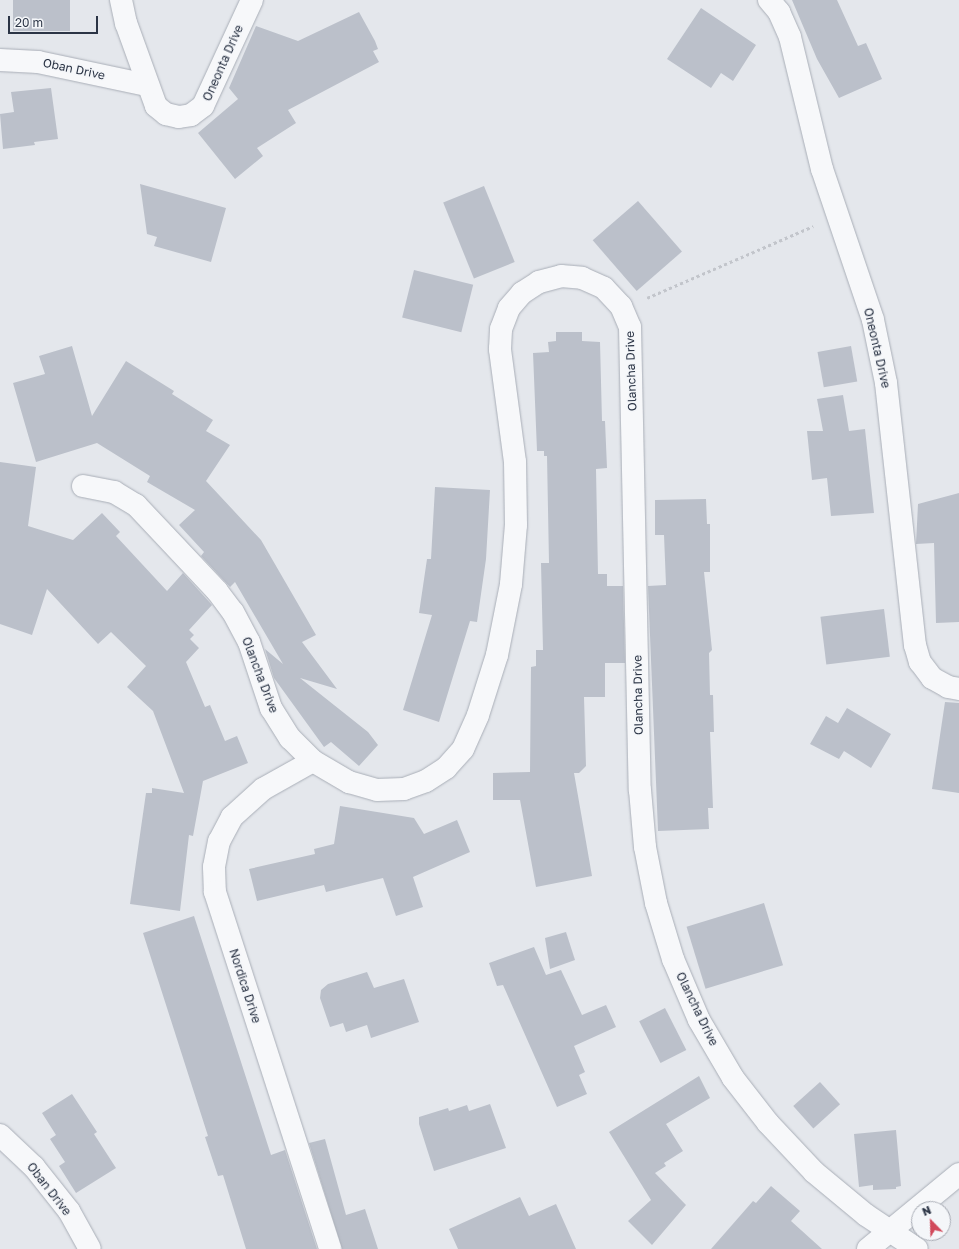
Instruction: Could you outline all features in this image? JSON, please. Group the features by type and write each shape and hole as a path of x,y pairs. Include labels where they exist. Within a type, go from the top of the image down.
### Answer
{"street":[{"name":"Oneonta Drive","path":"121,0 147,85 156,106 166,114 179,117 191,115 203,106 252,0"},
{"name":"Oneonta Drive","path":"769,0 779,12 790,36 822,168 872,320 886,383 915,645 920,662 932,678 948,687 959,689"},
{"name":"Oban Drive","path":"0,60 38,62 147,85"},
{"name":"Olancha Drive","path":"83,486 114,492 136,505 217,591 233,612 249,642 271,708 290,738 313,761 349,782 377,790 404,789 426,781 446,768 463,748 478,715 497,655 511,584 516,525 515,462 500,349 501,328 509,308 522,293 539,282 561,276 582,278 604,288 622,309 630,327 640,790 645,847 656,903 672,958 699,1020 733,1078 768,1123 814,1172 866,1215 917,1249"},
{"name":"Nordica Drive","path":"313,761 257,793 232,817 219,841 214,867 215,892 330,1249"},
{"name":"Oban Drive","path":"0,1135 34,1166 69,1211 90,1249"},
{"path":"868,1249 959,1174"}],"path":[{"path":"622,309 837,214"}],"building":[{"path":"13,0 70,0 70,31 13,31"},
{"path":"792,0 837,0 858,46 866,43 882,79 839,98 817,59"},
{"path":"701,8 756,45 733,81 721,73 711,88 667,59"},
{"path":"359,12 375,41 378,49 373,51 379,62 288,110 296,123 257,148 263,156 235,179 198,133 238,99 229,88 256,26 298,41"},
{"path":"51,88 58,139 34,142 35,145 3,149 0,114 14,112 11,92"},
{"path":"140,184 226,208 211,262 154,246 157,237 147,234"},
{"path":"484,186 515,262 474,279 443,202"},
{"path":"638,201 682,252 637,291 593,240"},
{"path":"414,270 473,285 461,332 402,318"},
{"path":"556,332 582,332 582,341 600,342 602,421 605,421 607,468 596,469 598,574 607,574 607,586 623,586 625,663 605,663 605,697 584,697 586,766 579,773 574,773 592,876 536,887 520,800 493,800 493,773 530,772 531,667 536,666 536,650 543,650 541,563 549,563 547,456 544,456 544,451 537,451 533,353 549,352 548,342 556,341"},
{"path":"72,346 92,416 126,361 174,391 172,394 213,420 206,431 230,445 206,481 261,540 316,635 302,642 337,689 300,678 368,732 378,745 359,766 331,742 324,747 274,678 265,649 283,664 235,582 230,587 201,556 204,552 179,525 195,510 147,482 150,476 97,443 36,462 13,383 45,374 39,356"},
{"path":"851,346 857,381 824,387 818,352"},
{"path":"843,395 849,431 865,429 874,513 831,516 827,478 812,480 807,431 823,431 817,399"},
{"path":"0,462 36,467 28,526 73,540 102,513 120,532 116,536 167,591 183,573 212,605 189,630 194,635 190,639 199,648 186,662 205,707 210,705 225,741 237,736 248,763 203,781 193,836 189,835 180,911 130,904 146,793 152,793 152,788 184,793 153,711 127,687 146,666 111,632 98,644 47,589 32,635 0,624"},
{"path":"435,487 490,490 486,559 477,622 470,621 439,722 403,710 432,615 419,613 427,559 431,559"},
{"path":"959,493 959,622 936,623 934,543 916,544 918,504"},
{"path":"706,499 707,524 710,524 710,572 704,572 712,650 709,653 710,695 713,695 714,732 710,732 713,808 708,808 709,829 658,831 648,586 666,585 664,535 655,535 655,500"},
{"path":"884,609 890,657 826,664 820,617"},
{"path":"945,702 959,703 959,793 932,789"},
{"path":"847,708 891,734 871,768 844,751 839,759 810,744 826,716 838,723"},
{"path":"340,806 414,818 424,834 457,820 470,852 413,877 423,907 396,916 383,878 326,892 324,885 257,901 249,869 315,854 314,849 334,844"},
{"path":"764,903 783,965 706,989 687,927"},
{"path":"194,916 271,1155 285,1150 317,1249 246,1249 223,1175 218,1176 205,1137 208,1136 143,933"},
{"path":"566,932 575,960 550,969 545,938"},
{"path":"534,947 546,975 561,970 582,1015 606,1005 616,1027 574,1046 585,1072 579,1075 587,1094 557,1107 503,985 497,986 489,963"},
{"path":"367,972 374,988 404,979 419,1022 371,1038 367,1025 346,1032 343,1023 330,1027 320,998 321,990 328,984"},
{"path":"665,1008 686,1050 660,1063 639,1021"},
{"path":"699,1076 710,1098 666,1124 683,1151 664,1163 666,1166 655,1173 686,1205 652,1245 628,1221 651,1200 609,1132"},
{"path":"820,1082 840,1104 813,1128 793,1106"},
{"path":"72,1094 97,1132 94,1134 116,1168 76,1193 59,1166 65,1162 50,1139 56,1135 42,1113"},
{"path":"490,1104 506,1148 434,1171 419,1124 419,1117 448,1108 449,1111 467,1105 469,1111"},
{"path":"896,1130 901,1186 896,1187 896,1189 873,1190 873,1185 859,1187 854,1134"},
{"path":"325,1139 346,1215 365,1209 378,1249 342,1249 309,1143"},
{"path":"771,1186 800,1211 791,1221 822,1249 711,1249 753,1201 756,1203"},
{"path":"520,1197 529,1216 556,1204 576,1249 458,1249 449,1229"}]}
